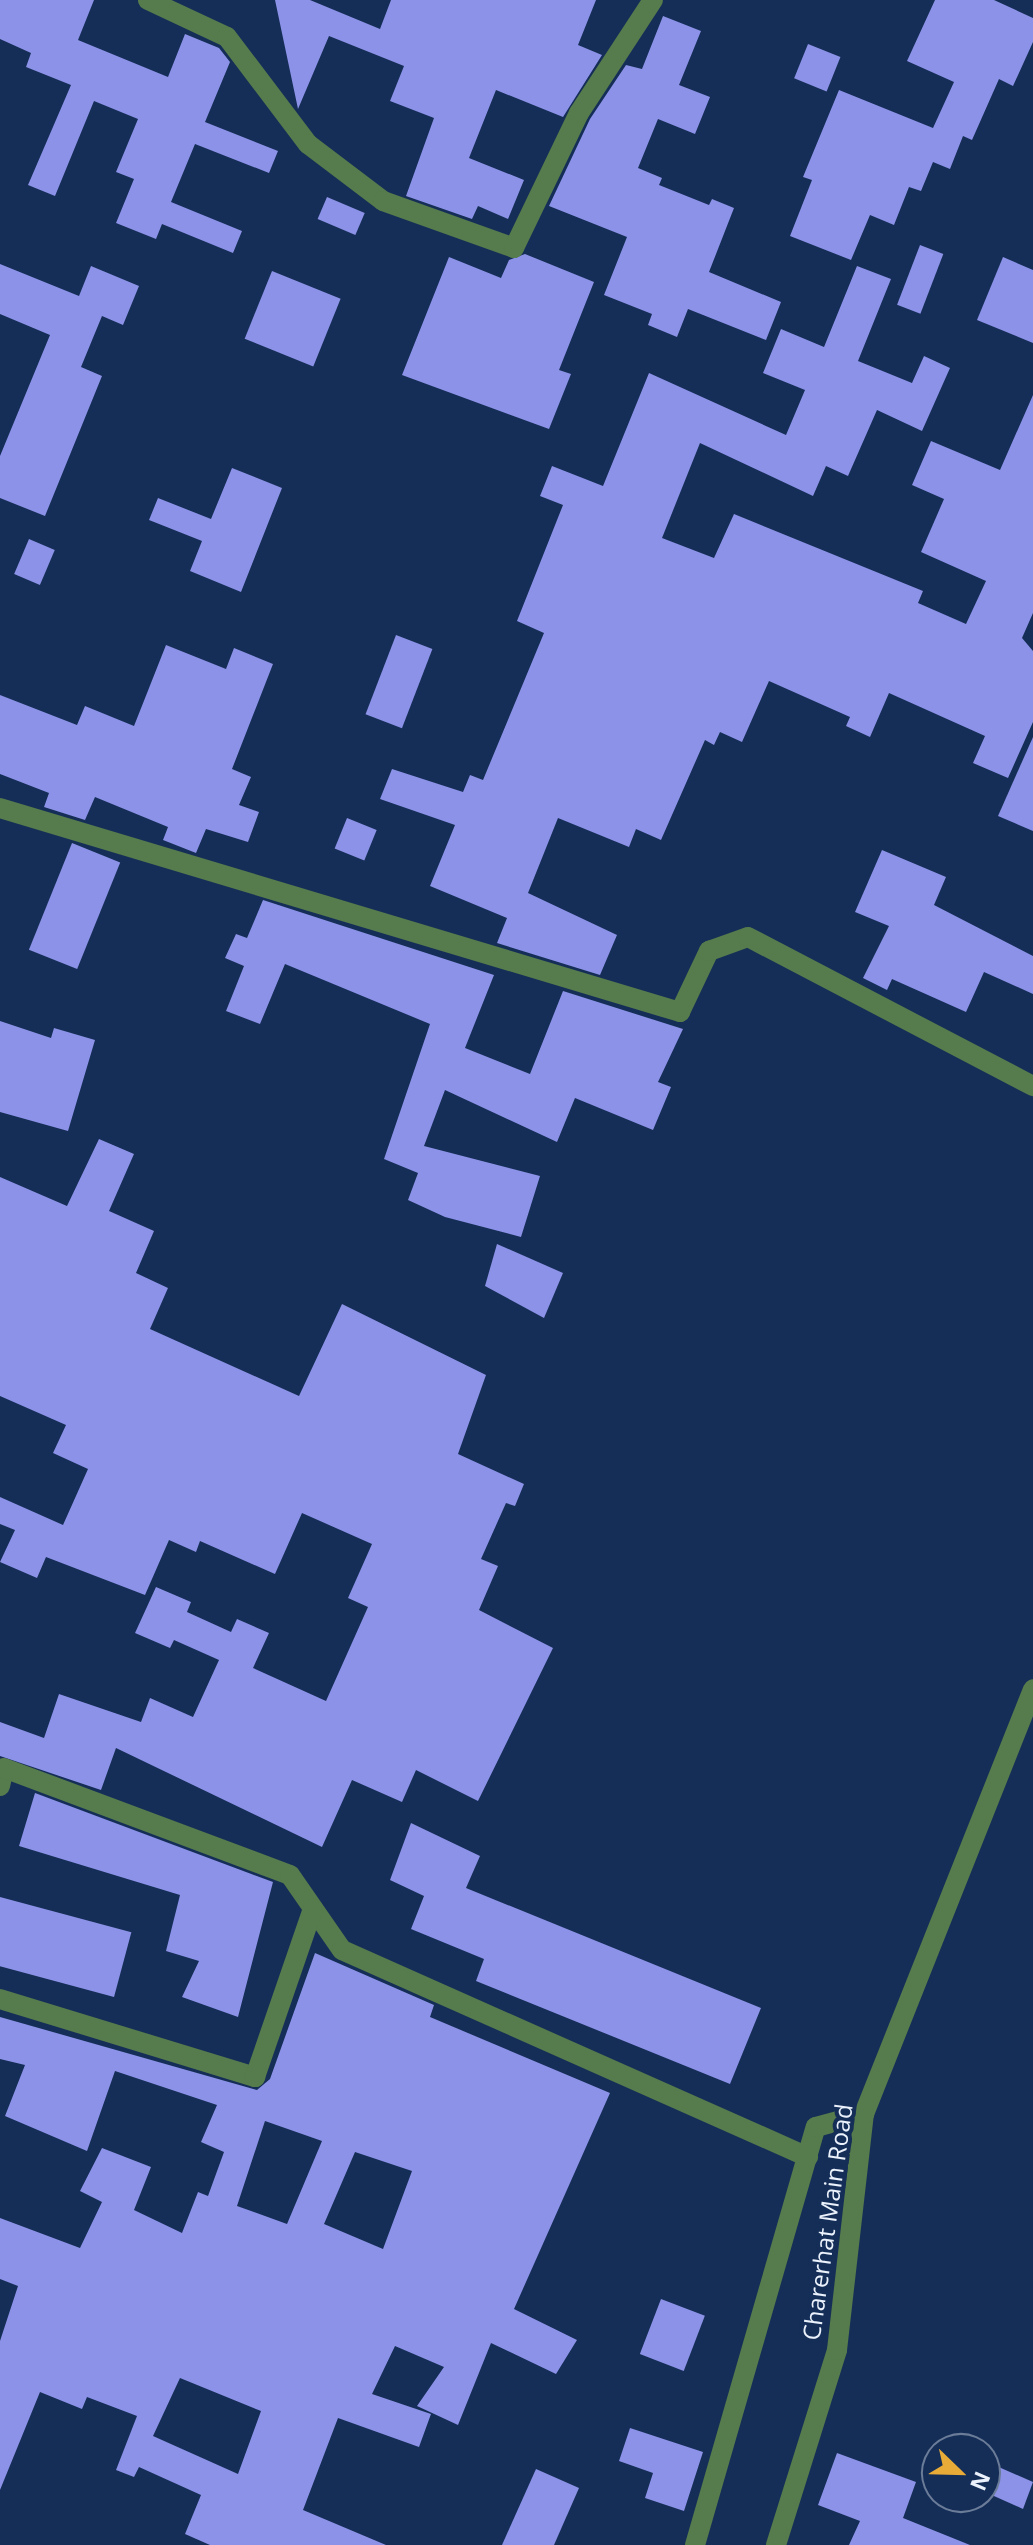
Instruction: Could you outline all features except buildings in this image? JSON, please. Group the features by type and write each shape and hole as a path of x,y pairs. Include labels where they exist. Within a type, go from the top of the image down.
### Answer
{"street":[{"path":"148,0 227,37 308,144 383,201 514,248 579,113 653,0"},
{"path":"0,808 680,1012 709,951 748,937 1033,1086"},
{"name":"Charerhat Main Road","path":"776,2545 837,2350 864,2114 1033,1689"},
{"path":"0,1786 4,1768 290,1875 342,1950 808,2157"},
{"path":"0,1999 255,2077 313,1909"},
{"path":"695,2545 816,2127 864,2114"}]}
